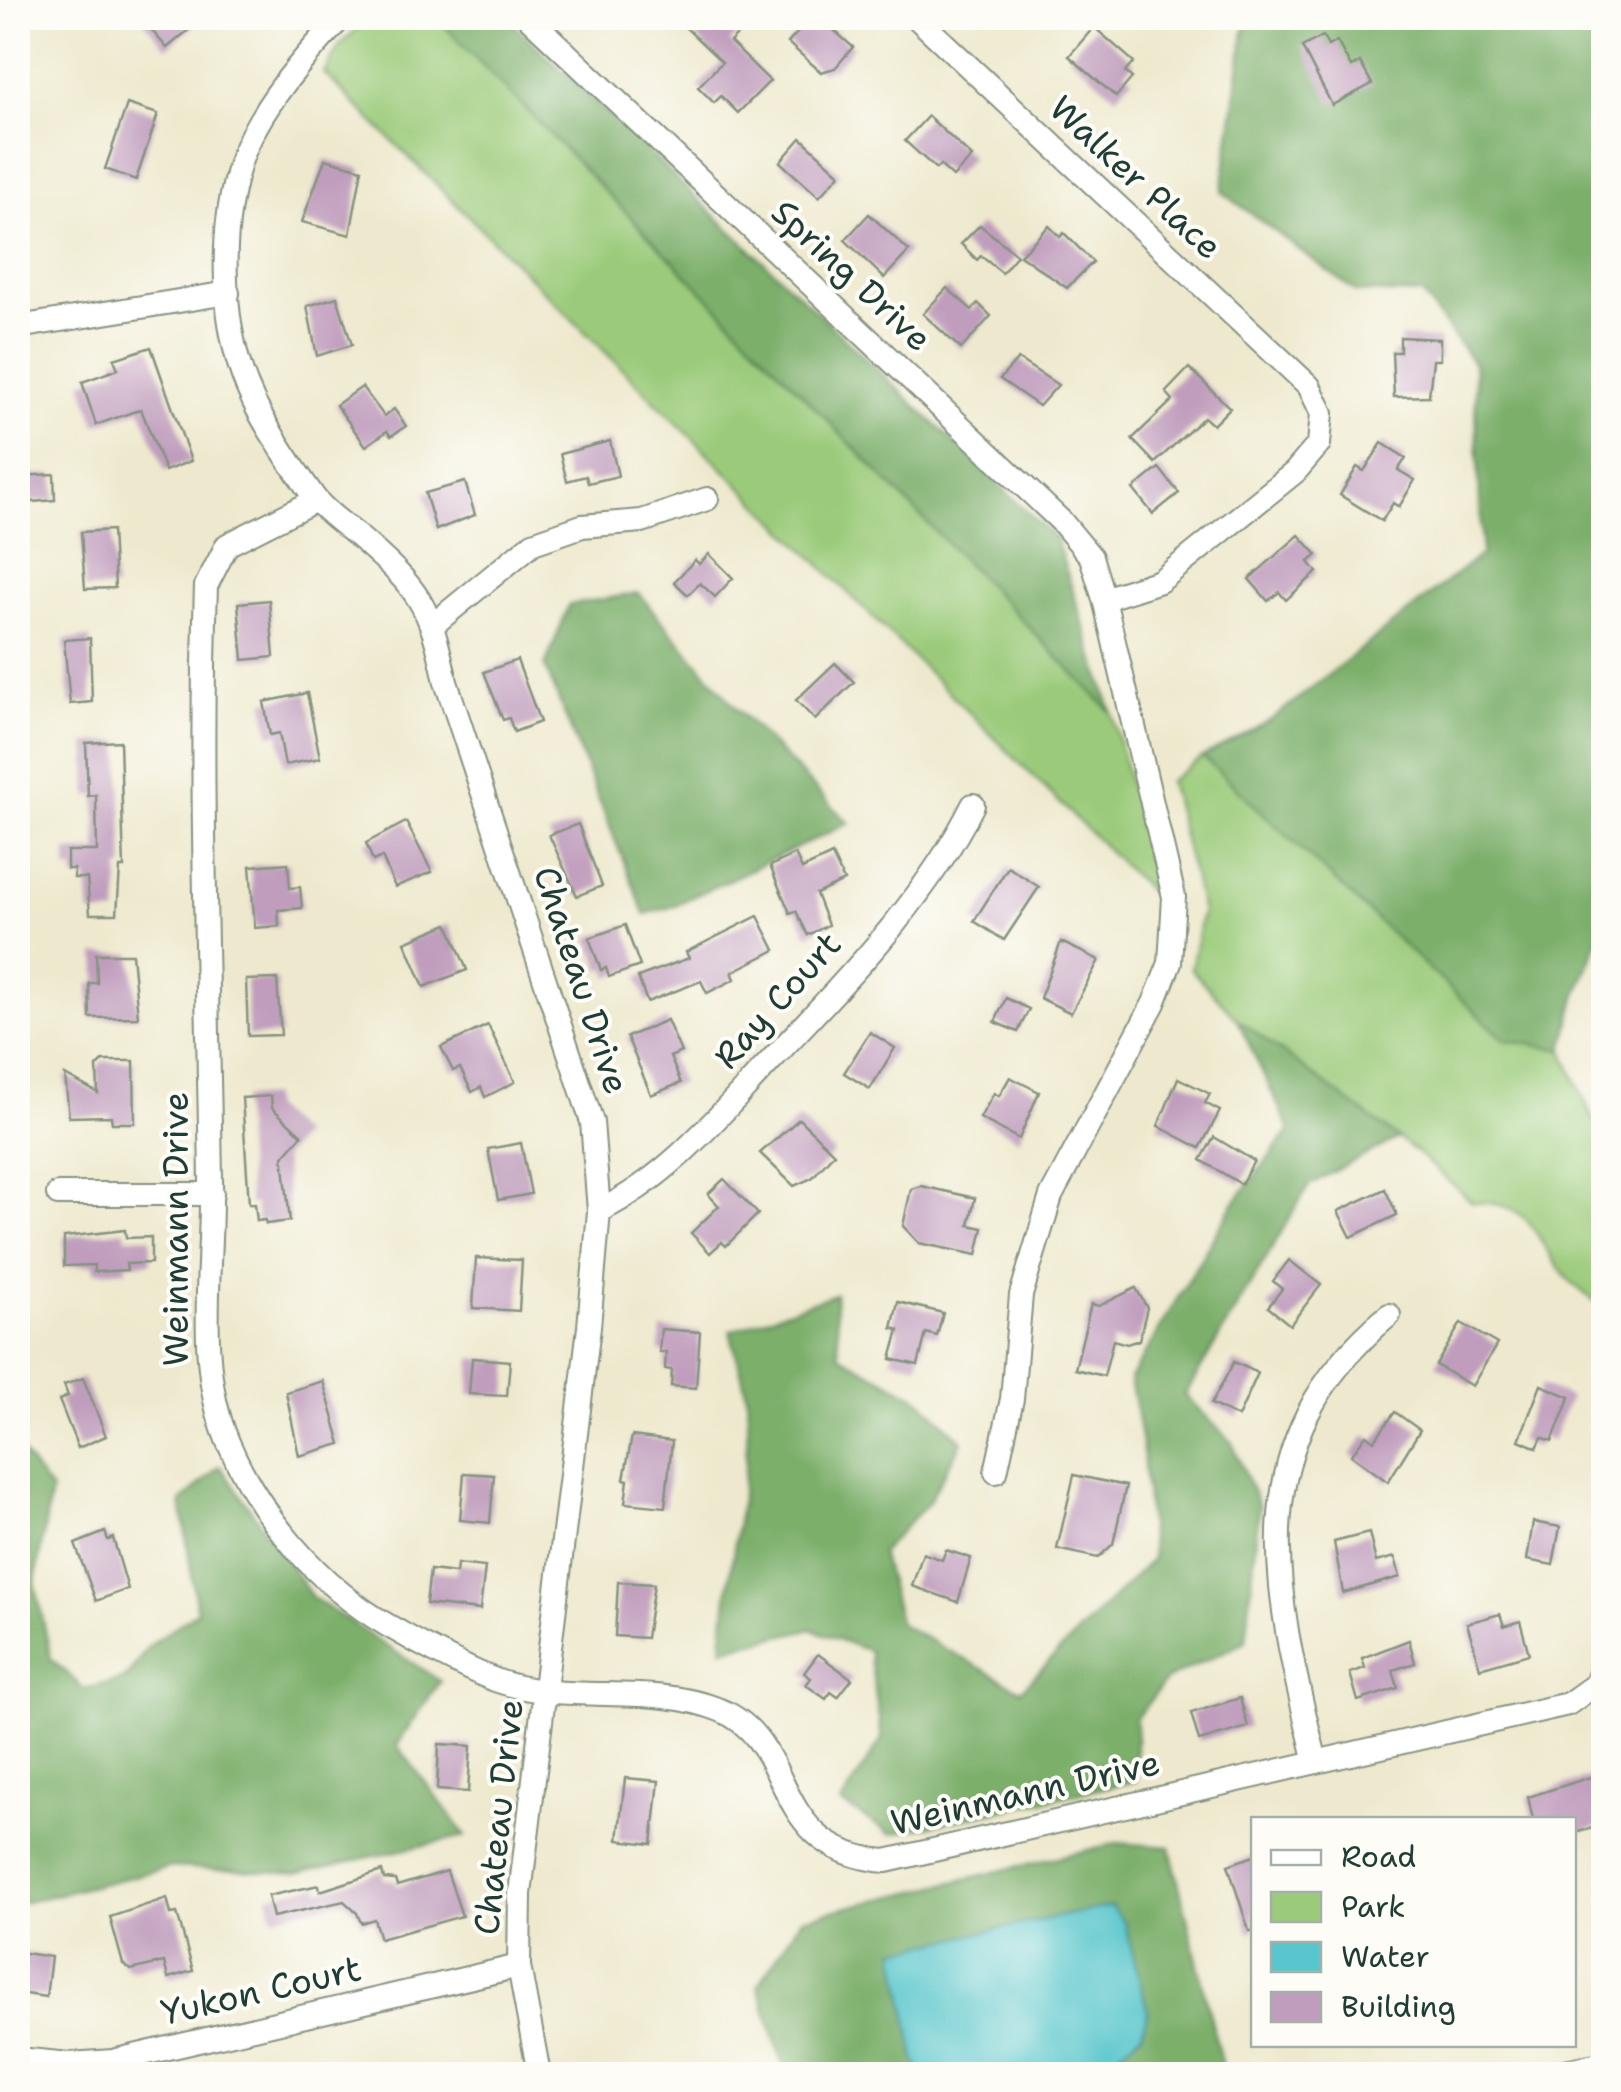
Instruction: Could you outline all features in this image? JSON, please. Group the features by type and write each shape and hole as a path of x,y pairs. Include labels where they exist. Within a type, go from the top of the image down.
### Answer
{"street":[{"name":"Chateau Drive","path":"341,18 292,70 242,158 227,233 228,293 252,400 316,500 410,581 434,624 446,682 592,1122 598,1212 520,1894 520,1966 539,2074"},
{"name":"Spring Drive","path":"529,18 1062,522 1091,557 1174,897 1170,963 1154,1002 1051,1196 1021,1295 1012,1399 996,1472"},
{"name":"Walker Place","path":"917,18 1309,386 1322,413 1319,444 1294,472 1160,581 1104,599"},
{"path":"18,326 228,293"},
{"path":"434,624 533,543 582,526 642,521 708,499"},
{"name":"Weinmann Drive","path":"316,500 228,545 206,586 212,1194 208,1375 228,1442 257,1495 288,1540 335,1589 387,1626 501,1682 546,1690 662,1696 720,1710 744,1724 766,1754 792,1808 827,1845 856,1858 886,1861 1568,1704 1596,1684 1604,1663"},
{"name":"Ray Court","path":"598,1212 630,1196 680,1157 806,1022 921,893 947,858 973,805"},
{"path":"58,1194 212,1194"},
{"path":"1316,1762 1286,1637 1278,1511 1288,1455 1318,1397 1350,1347 1389,1314"},
{"name":"Yukon Court","path":"18,2059 70,2064 113,2061 520,1966"},
{"path":"1563,2074 1602,2069"}],"green space":[{"path":"370,18 437,18 1112,713 1158,900 324,73 341,43"},
{"path":"437,18 507,18 1056,539 1112,713"},
{"path":"1246,18 1603,18 1604,926 1576,997 1563,1050 1505,1040 1203,757 1271,720 1482,554 1474,364 1422,294 1356,292 1222,192"},
{"path":"638,593 738,710 849,823 671,907 645,914 545,666 569,605"},
{"path":"1203,757 1505,1039 1563,1050 1593,1120 1603,1128 1603,1308 1566,1277 1521,1215 1509,1208 1472,1202 1418,1153 1237,1019 1191,969 1202,911 1169,781"},
{"path":"1237,1019 1398,1138 1309,1185 1185,1395 1232,1443 1259,1507 1246,1641 1167,1679 1136,1718 1136,1781 891,1834 841,1803 882,1739 869,1651 811,1629 722,1649 748,1415 730,1331 835,1294 839,1355 920,1399 962,1441 928,1503 881,1552 900,1624 1021,1690 1152,1559 1142,1443 1130,1379 1232,1206 1290,1130"},
{"path":"18,1447 51,1491 35,1582 51,1659 84,1689 125,1679 148,1647 197,1611 181,1502 220,1466 312,1597 440,1681 397,1745 466,1836 297,1873 171,1867 18,1904"},
{"path":"1117,1843 1170,1847 1224,2074 1077,2074 1106,2065 1142,2033 896,1950 915,2059 923,2074 786,2074 758,1986 802,1918"}],"water":[{"path":"1111,1906 1125,1923 1148,2012 1142,2033 1106,2065 1077,2074 923,2074 915,2060 895,1950"}],"building":[{"path":"141,18 203,18 167,48"},
{"path":"695,18 718,18 737,35 730,42 770,81 738,113 721,96 714,103 698,87 722,62 685,27"},
{"path":"811,18 820,18 853,47 835,68 821,72 788,43"},
{"path":"1094,27 1134,62 1125,72 1132,78 1116,97 1069,56"},
{"path":"1323,36 1328,46 1337,41 1351,67 1360,62 1372,84 1332,105 1302,47"},
{"path":"127,104 158,114 136,180 105,169"},
{"path":"928,116 972,157 953,177 940,165 936,169 905,141"},
{"path":"801,138 840,174 819,197 780,162"},
{"path":"325,159 362,169 350,235 302,222"},
{"path":"869,214 909,251 884,278 845,240"},
{"path":"980,225 1017,255 1002,273 981,256 977,260 961,244"},
{"path":"1049,226 1060,237 1064,233 1093,262 1067,288 1020,255"},
{"path":"947,288 972,310 978,303 991,316 961,349 923,314"},
{"path":"337,297 352,345 317,356 307,306"},
{"path":"1400,337 1440,339 1440,360 1433,360 1429,396 1394,397 1392,352 1400,352"},
{"path":"151,347 191,461 165,471 141,409 96,425 82,382 118,369 114,359"},
{"path":"1018,359 1058,385 1039,406 1000,379"},
{"path":"1189,368 1230,408 1213,425 1204,417 1155,463 1132,439 1173,400 1166,392"},
{"path":"362,387 384,416 394,409 406,426 391,436 387,431 366,446 336,405"},
{"path":"610,441 618,476 588,483 586,476 567,481 560,454"},
{"path":"1382,443 1406,458 1398,470 1415,480 1399,507 1393,503 1382,521 1340,495 1357,467 1364,471"},
{"path":"1159,468 1179,493 1153,514 1133,489"},
{"path":"54,474 55,500 21,503 20,476"},
{"path":"465,482 475,515 436,530 425,493"},
{"path":"112,530 115,588 85,589 81,532"},
{"path":"1299,535 1317,555 1309,562 1317,572 1286,600 1279,592 1268,601 1249,579"},
{"path":"709,554 733,578 715,597 700,583 688,595 674,582 695,560 699,564"},
{"path":"269,600 274,657 243,660 238,603"},
{"path":"90,638 92,702 70,704 64,640"},
{"path":"517,660 540,722 514,732 509,718 503,720 484,672"},
{"path":"835,663 854,682 815,720 796,700"},
{"path":"307,693 320,758 285,765 279,733 270,735 264,702"},
{"path":"120,741 124,868 120,868 117,914 90,914 87,878 74,878 74,869 67,869 67,851 97,851 96,795 88,796 86,743"},
{"path":"406,822 432,872 395,887 382,857 373,861 366,843"},
{"path":"578,824 602,886 577,896 549,835"},
{"path":"795,854 802,869 832,855 844,881 816,894 828,925 808,935 796,911 790,913 770,866"},
{"path":"288,863 290,888 300,887 302,908 278,910 279,926 255,928 250,866"},
{"path":"1008,867 1039,887 1004,940 974,921"},
{"path":"758,916 775,950 732,972 735,979 707,993 701,981 647,1002 638,977 689,958 686,952"},
{"path":"448,924 467,970 424,987 405,942"},
{"path":"625,925 640,966 609,977 606,968 601,970 589,938"},
{"path":"1061,942 1099,960 1071,1013 1040,998"},
{"path":"96,954 132,954 138,1017 90,1018 89,983 97,983"},
{"path":"277,979 281,1035 248,1036 246,980"},
{"path":"1006,998 1029,1009 1018,1032 995,1022"},
{"path":"667,1020 681,1052 670,1057 681,1083 651,1095 627,1037"},
{"path":"488,1025 515,1082 485,1097 481,1087 472,1092 460,1068 453,1071 441,1047"},
{"path":"870,1032 895,1048 870,1089 844,1073"},
{"path":"103,1061 134,1061 135,1123 112,1123 111,1116 69,1117 65,1075 98,1093 97,1067"},
{"path":"1010,1077 1039,1092 1019,1139 980,1118 994,1093 999,1096"},
{"path":"1178,1078 1210,1094 1205,1103 1220,1111 1200,1148 1158,1126"},
{"path":"271,1096 272,1108 302,1135 283,1157 290,1221 266,1224 265,1220 257,1221 255,1204 249,1204 242,1098"},
{"path":"799,1119 834,1153 812,1178 794,1186 760,1153"},
{"path":"1214,1137 1254,1161 1241,1184 1201,1160"},
{"path":"521,1143 531,1194 498,1200 488,1149"},
{"path":"724,1179 758,1214 726,1246 722,1242 710,1253 691,1233 719,1206 708,1194"},
{"path":"921,1186 975,1198 969,1225 983,1228 977,1255 919,1243 903,1226 911,1189"},
{"path":"1385,1189 1397,1215 1351,1237 1338,1211"},
{"path":"125,1230 126,1238 151,1237 151,1263 126,1264 127,1270 94,1272 94,1265 64,1266 64,1237"},
{"path":"476,1258 522,1260 519,1311 473,1308"},
{"path":"1289,1260 1321,1285 1290,1325 1268,1307 1282,1289 1273,1281"},
{"path":"1136,1288 1147,1308 1139,1340 1127,1344 1113,1340 1104,1376 1075,1369 1091,1304 1099,1306"},
{"path":"898,1302 943,1313 937,1336 926,1333 918,1365 891,1359 899,1330 892,1328"},
{"path":"1461,1323 1497,1344 1472,1386 1436,1365"},
{"path":"661,1329 700,1332 696,1388 671,1386 672,1370 665,1369 666,1352 659,1352"},
{"path":"472,1358 510,1361 507,1396 469,1394"},
{"path":"1234,1362 1258,1373 1238,1417 1211,1404"},
{"path":"83,1378 106,1436 78,1448 59,1400 68,1396 64,1385"},
{"path":"323,1381 341,1444 299,1456 286,1392"},
{"path":"1541,1385 1570,1397 1552,1441 1542,1437 1537,1448 1519,1440"},
{"path":"1395,1412 1420,1430 1388,1482 1351,1455 1366,1435 1374,1441"},
{"path":"632,1436 672,1441 665,1507 625,1503 628,1480 624,1479"},
{"path":"464,1473 494,1475 490,1523 460,1520"},
{"path":"1074,1475 1126,1486 1113,1544 1098,1558 1057,1549"},
{"path":"1533,1522 1560,1527 1553,1565 1527,1560"},
{"path":"105,1532 108,1540 113,1538 128,1589 96,1601 75,1544"},
{"path":"1369,1533 1376,1562 1395,1557 1400,1577 1343,1593 1334,1542"},
{"path":"946,1550 971,1558 958,1602 912,1586 923,1553 942,1560"},
{"path":"457,1564 485,1567 480,1610 426,1604 430,1570 456,1573"},
{"path":"618,1582 654,1584 646,1638 615,1636"},
{"path":"1500,1614 1504,1626 1520,1621 1529,1654 1480,1668 1467,1623"},
{"path":"1409,1640 1415,1663 1393,1670 1398,1688 1358,1701 1350,1673 1365,1668 1362,1658"},
{"path":"818,1654 852,1679 838,1697 831,1692 826,1699 806,1685 811,1678 804,1673"},
{"path":"1240,1698 1248,1727 1199,1741 1191,1713"},
{"path":"439,1744 471,1746 468,1792 437,1790"},
{"path":"1597,1775 1598,1781 1604,1780 1604,1825 1576,1832 1576,1817 1532,1817 1528,1797"},
{"path":"625,1778 659,1781 652,1844 618,1840"},
{"path":"1251,1857 1251,1931 1249,1931 1228,1865"},
{"path":"382,1871 384,1879 395,1880 397,1886 447,1871 462,1916 380,1939 374,1919 361,1923 344,1901 273,1917 268,1896 319,1885 320,1891"},
{"path":"167,1898 171,1914 177,1913 193,1971 168,1978 164,1962 131,1970 123,1964 110,1917"},
{"path":"18,1952 51,1957 46,1997 18,1993"}]}
